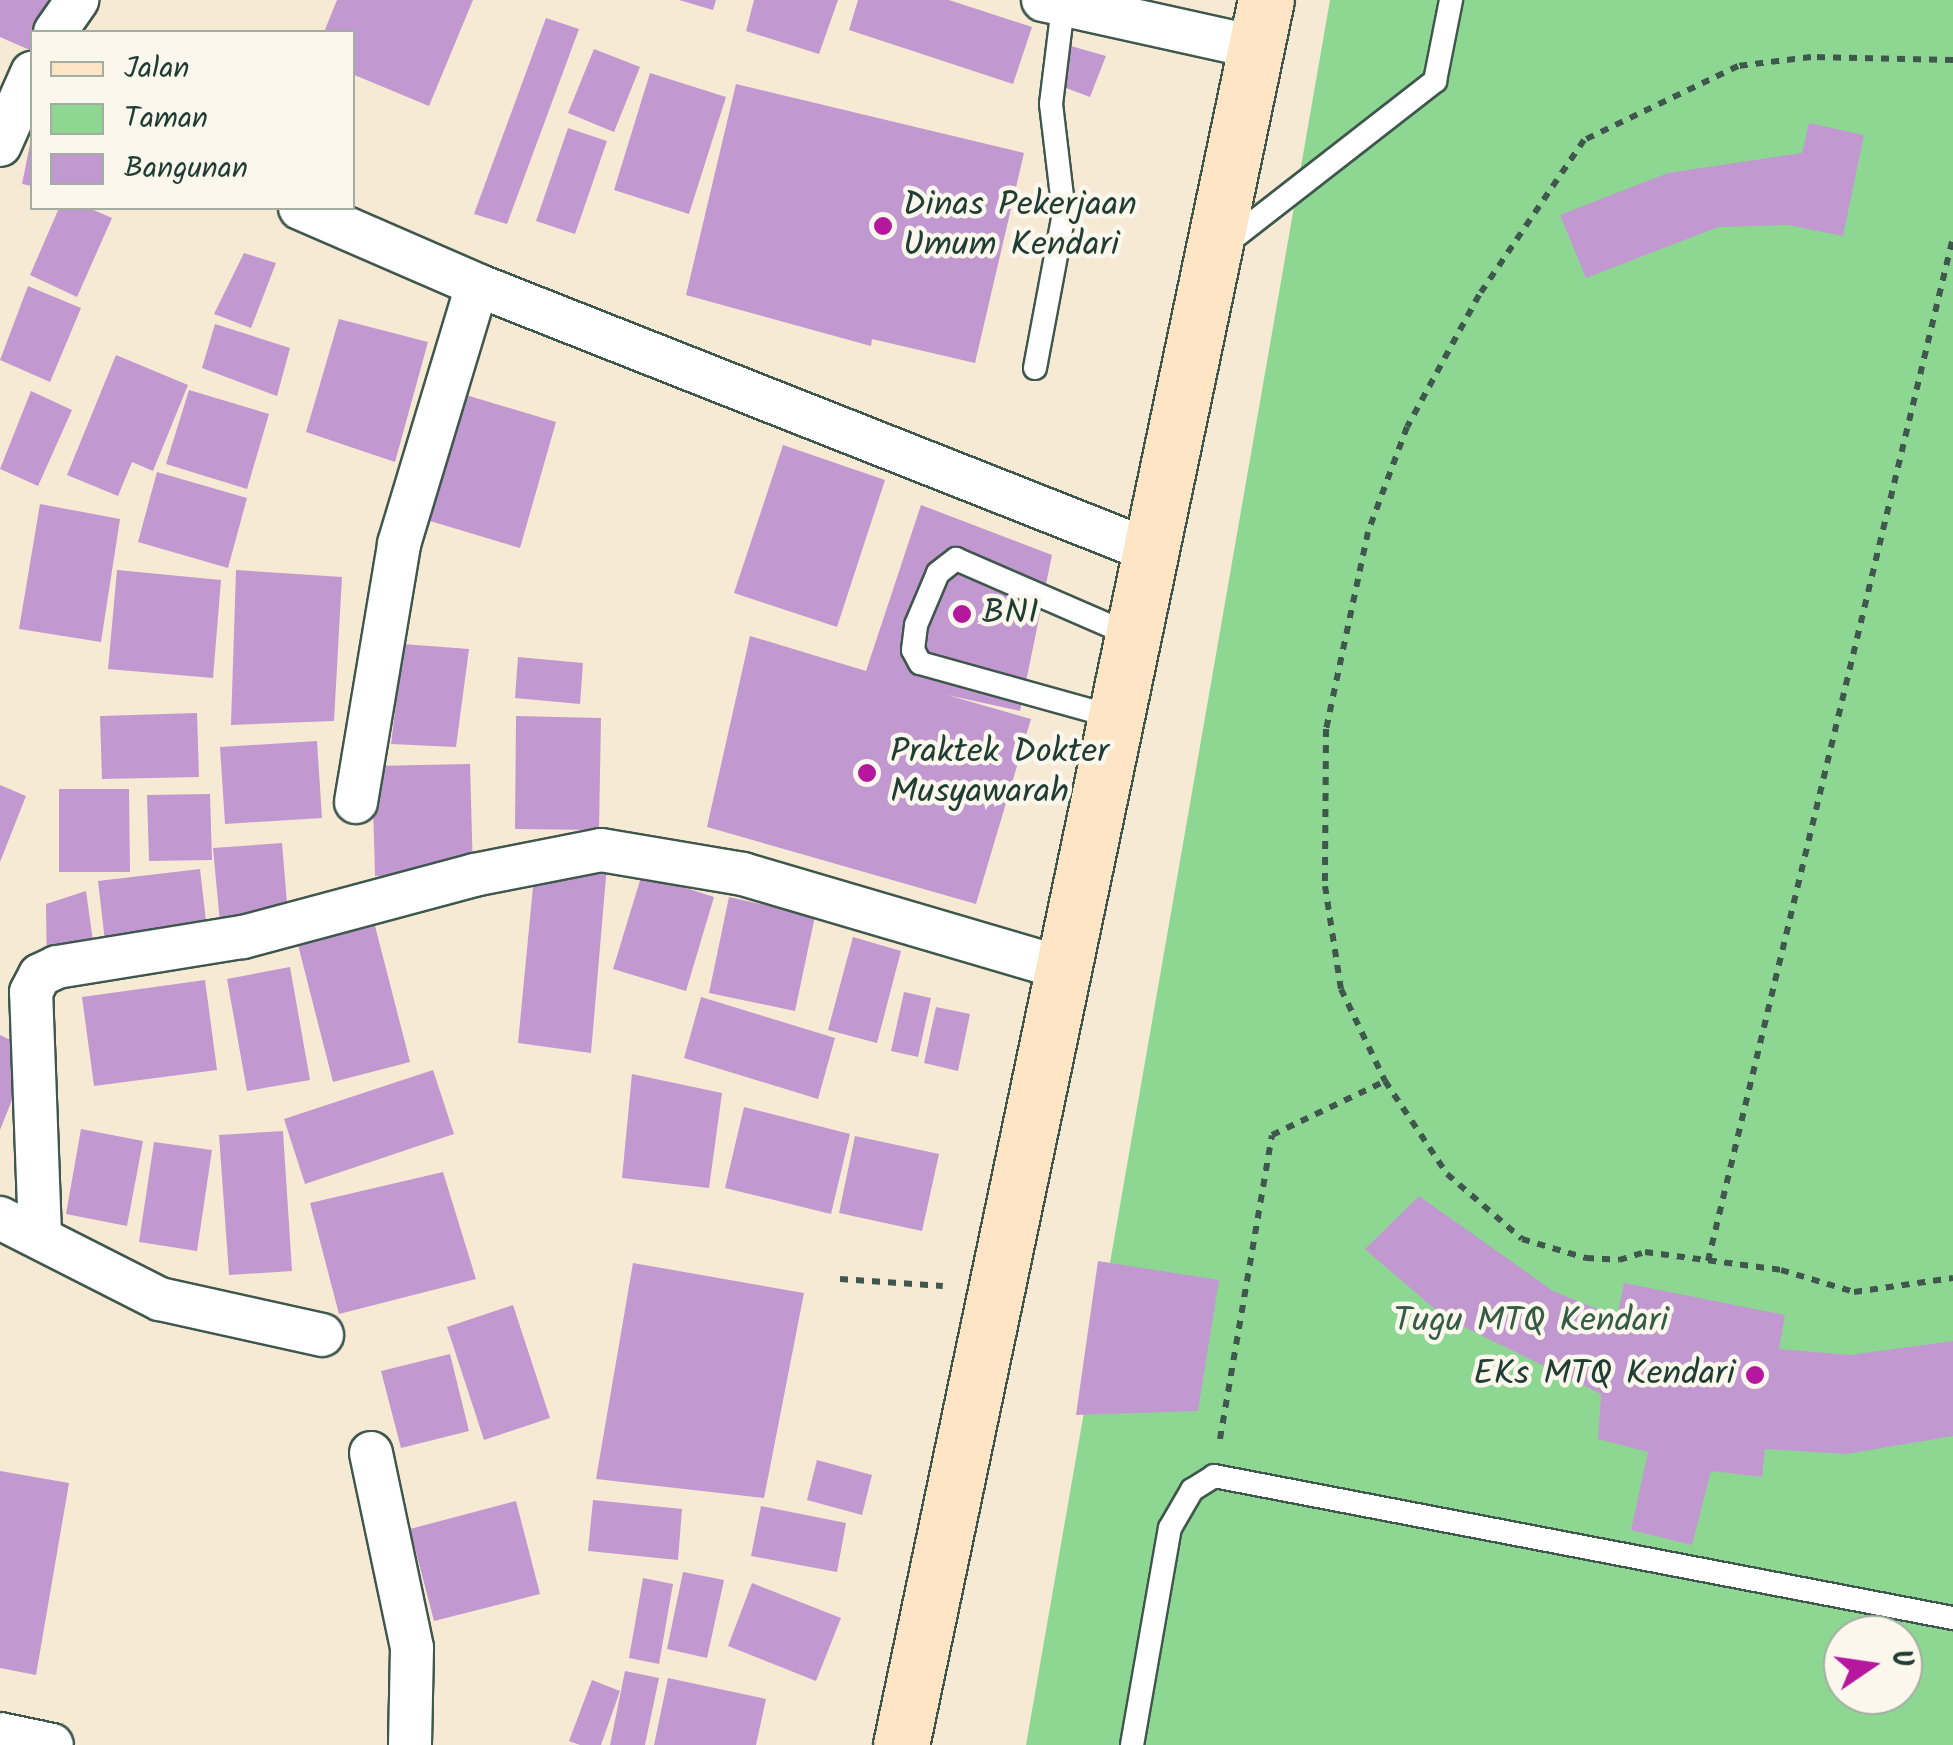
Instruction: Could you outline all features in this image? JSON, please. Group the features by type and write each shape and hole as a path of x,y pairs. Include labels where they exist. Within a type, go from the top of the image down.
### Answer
{"street":[{"path":"56,30 78,0"},
{"path":"901,1745 1136,638 1261,23 1053,3"},
{"path":"0,145 22,81"},
{"path":"305,210 477,285 1153,552"},
{"path":"356,802 399,544 477,285"},
{"path":"40,1235 31,992 40,976 57,967 242,937 512,866 600,850 743,874 1065,969"},
{"path":"0,1218 160,1299 322,1335"},
{"path":"371,1453 412,1648 410,1745"},
{"path":"0,1734 52,1745"}],"lane":[{"path":"1213,254 1435,81 1451,0"},
{"path":"1035,368 1064,213 1051,78 1053,3"},
{"path":"1118,719 920,664 912,650 916,625 938,573 956,559 1136,638"},
{"path":"1132,1745 1170,1528 1192,1490 1214,1476 1953,1618"}],"path":[{"path":"1953,60 1811,56 1738,66 1584,140 1470,312 1407,427 1368,532 1326,728 1325,886 1342,989 1385,1081 1447,1174 1522,1239 1586,1258 1644,1252 1781,1270 1854,1292 1953,1278"},
{"path":"1708,1261 1953,237"},
{"path":"1214,1476 1272,1135 1385,1081"},
{"path":"840,1279 999,1292"}],"green space":[{"name":"Tugu MTQ Kendari","path":"1330,0 1953,0 1953,1745 1026,1745"}],"building":[{"path":"0,0 62,0 49,30 30,30 30,50 0,37"},
{"path":"337,0 473,0 429,106 355,75 355,30 325,30"},
{"path":"679,0 716,0 713,10"},
{"path":"754,0 838,0 819,54 746,31"},
{"path":"858,0 949,0 1032,27 1013,84 849,30"},
{"path":"546,18 579,29 507,224 474,214"},
{"path":"1071,46 1106,56 1090,97 1058,85"},
{"path":"594,49 640,67 614,132 568,113"},
{"path":"650,73 726,97 689,214 614,190"},
{"path":"736,84 1024,153 975,363 872,339 871,346 686,295"},
{"path":"1809,123 1864,135 1843,236 1788,225 1718,227 1586,278 1560,215 1668,173 1802,153"},
{"path":"568,128 607,141 575,234 536,221"},
{"path":"30,144 30,186 22,184"},
{"path":"58,210 94,210 112,218 77,297 30,275"},
{"path":"244,253 276,263 251,328 214,314"},
{"path":"28,286 81,308 50,382 0,360"},
{"path":"339,319 428,342 395,462 306,432"},
{"path":"215,324 290,348 277,396 202,368"},
{"path":"116,355 188,385 153,471 132,462 118,496 67,475"},
{"path":"189,390 269,414 247,489 166,464"},
{"path":"31,391 72,410 38,486 0,469"},
{"path":"466,395 556,422 520,548 430,521"},
{"path":"783,445 885,480 837,627 734,593"},
{"path":"157,472 247,498 228,568 138,542"},
{"path":"40,504 120,519 101,642 19,629"},
{"name":"Praktek Dokter Musyawarah","path":"921,505 1052,555 1020,711 947,695 1031,719 976,904 707,827 750,636 866,671"},
{"path":"117,570 221,580 213,678 108,669"},
{"path":"236,570 342,577 334,721 231,725"},
{"path":"403,644 469,649 456,747 391,744"},
{"path":"518,657 583,663 580,704 515,698"},
{"path":"197,713 199,777 102,779 100,716"},
{"path":"516,716 601,718 599,830 515,829"},
{"path":"317,741 322,818 225,824 220,747"},
{"path":"470,764 473,873 375,876 372,766"},
{"path":"0,785 26,796 0,862"},
{"path":"59,789 129,789 130,872 59,872"},
{"path":"210,794 212,860 149,861 147,795"},
{"path":"282,843 288,916 220,923 213,848"},
{"path":"607,865 591,1053 518,1043 535,866"},
{"path":"200,869 208,938 106,950 98,881"},
{"path":"642,874 714,897 686,991 613,969"},
{"path":"86,891 97,970 47,981 46,904"},
{"path":"729,897 815,916 795,1011 709,993"},
{"path":"374,922 410,1062 333,1082 297,941"},
{"path":"853,937 901,951 877,1043 828,1030"},
{"path":"290,967 310,1080 247,1091 227,979"},
{"path":"205,980 217,1070 94,1086 82,997"},
{"path":"904,992 931,998 918,1057 891,1051"},
{"path":"701,997 835,1038 818,1099 684,1058"},
{"path":"936,1007 970,1014 958,1071 924,1063"},
{"path":"0,1035 32,1050 0,1130"},
{"path":"433,1070 454,1134 305,1184 284,1119"},
{"path":"632,1074 722,1093 709,1188 622,1178"},
{"path":"744,1107 850,1134 831,1214 725,1188"},
{"path":"81,1129 143,1141 127,1226 66,1214"},
{"path":"283,1131 292,1271 229,1275 219,1135"},
{"path":"855,1136 939,1154 922,1231 839,1213"},
{"path":"154,1142 212,1150 197,1251 139,1242"},
{"path":"443,1172 476,1279 339,1314 310,1203"},
{"name":"EKs MTQ Kendari","path":"1419,1196 1553,1291 1617,1317 1624,1283 1785,1315 1779,1349 1850,1355 1953,1341 1953,1436 1846,1454 1765,1449 1762,1477 1711,1471 1692,1545 1631,1530 1648,1452 1598,1439 1601,1394 1444,1317 1365,1249"},
{"path":"1098,1261 1219,1280 1198,1411 1076,1415"},
{"path":"633,1263 804,1293 764,1498 596,1479"},
{"path":"513,1305 550,1418 484,1440 447,1327"},
{"path":"450,1354 469,1431 401,1448 381,1371"},
{"path":"817,1460 872,1475 862,1515 807,1500"},
{"path":"0,1471 69,1483 36,1675 0,1668"},
{"path":"593,1500 682,1509 678,1560 588,1551"},
{"path":"516,1501 540,1594 434,1621 410,1529"},
{"path":"761,1506 846,1523 837,1572 751,1556"},
{"path":"683,1572 724,1580 707,1658 667,1649"},
{"path":"643,1578 673,1584 659,1664 629,1658"},
{"path":"752,1583 841,1618 816,1681 728,1646"},
{"path":"625,1671 659,1678 645,1745 610,1745"},
{"path":"668,1678 766,1699 756,1745 654,1745"},
{"path":"592,1680 620,1691 601,1745 580,1745 569,1741"}],"place":[{"name":"Dinas Pekerjaan Umum Kendari","path":"883,226"},
{"name":"BNI","path":"962,614"},
{"name":"Praktek Dokter Musyawarah","path":"867,773"},
{"name":"EKs MTQ Kendari","path":"1755,1375"}]}
